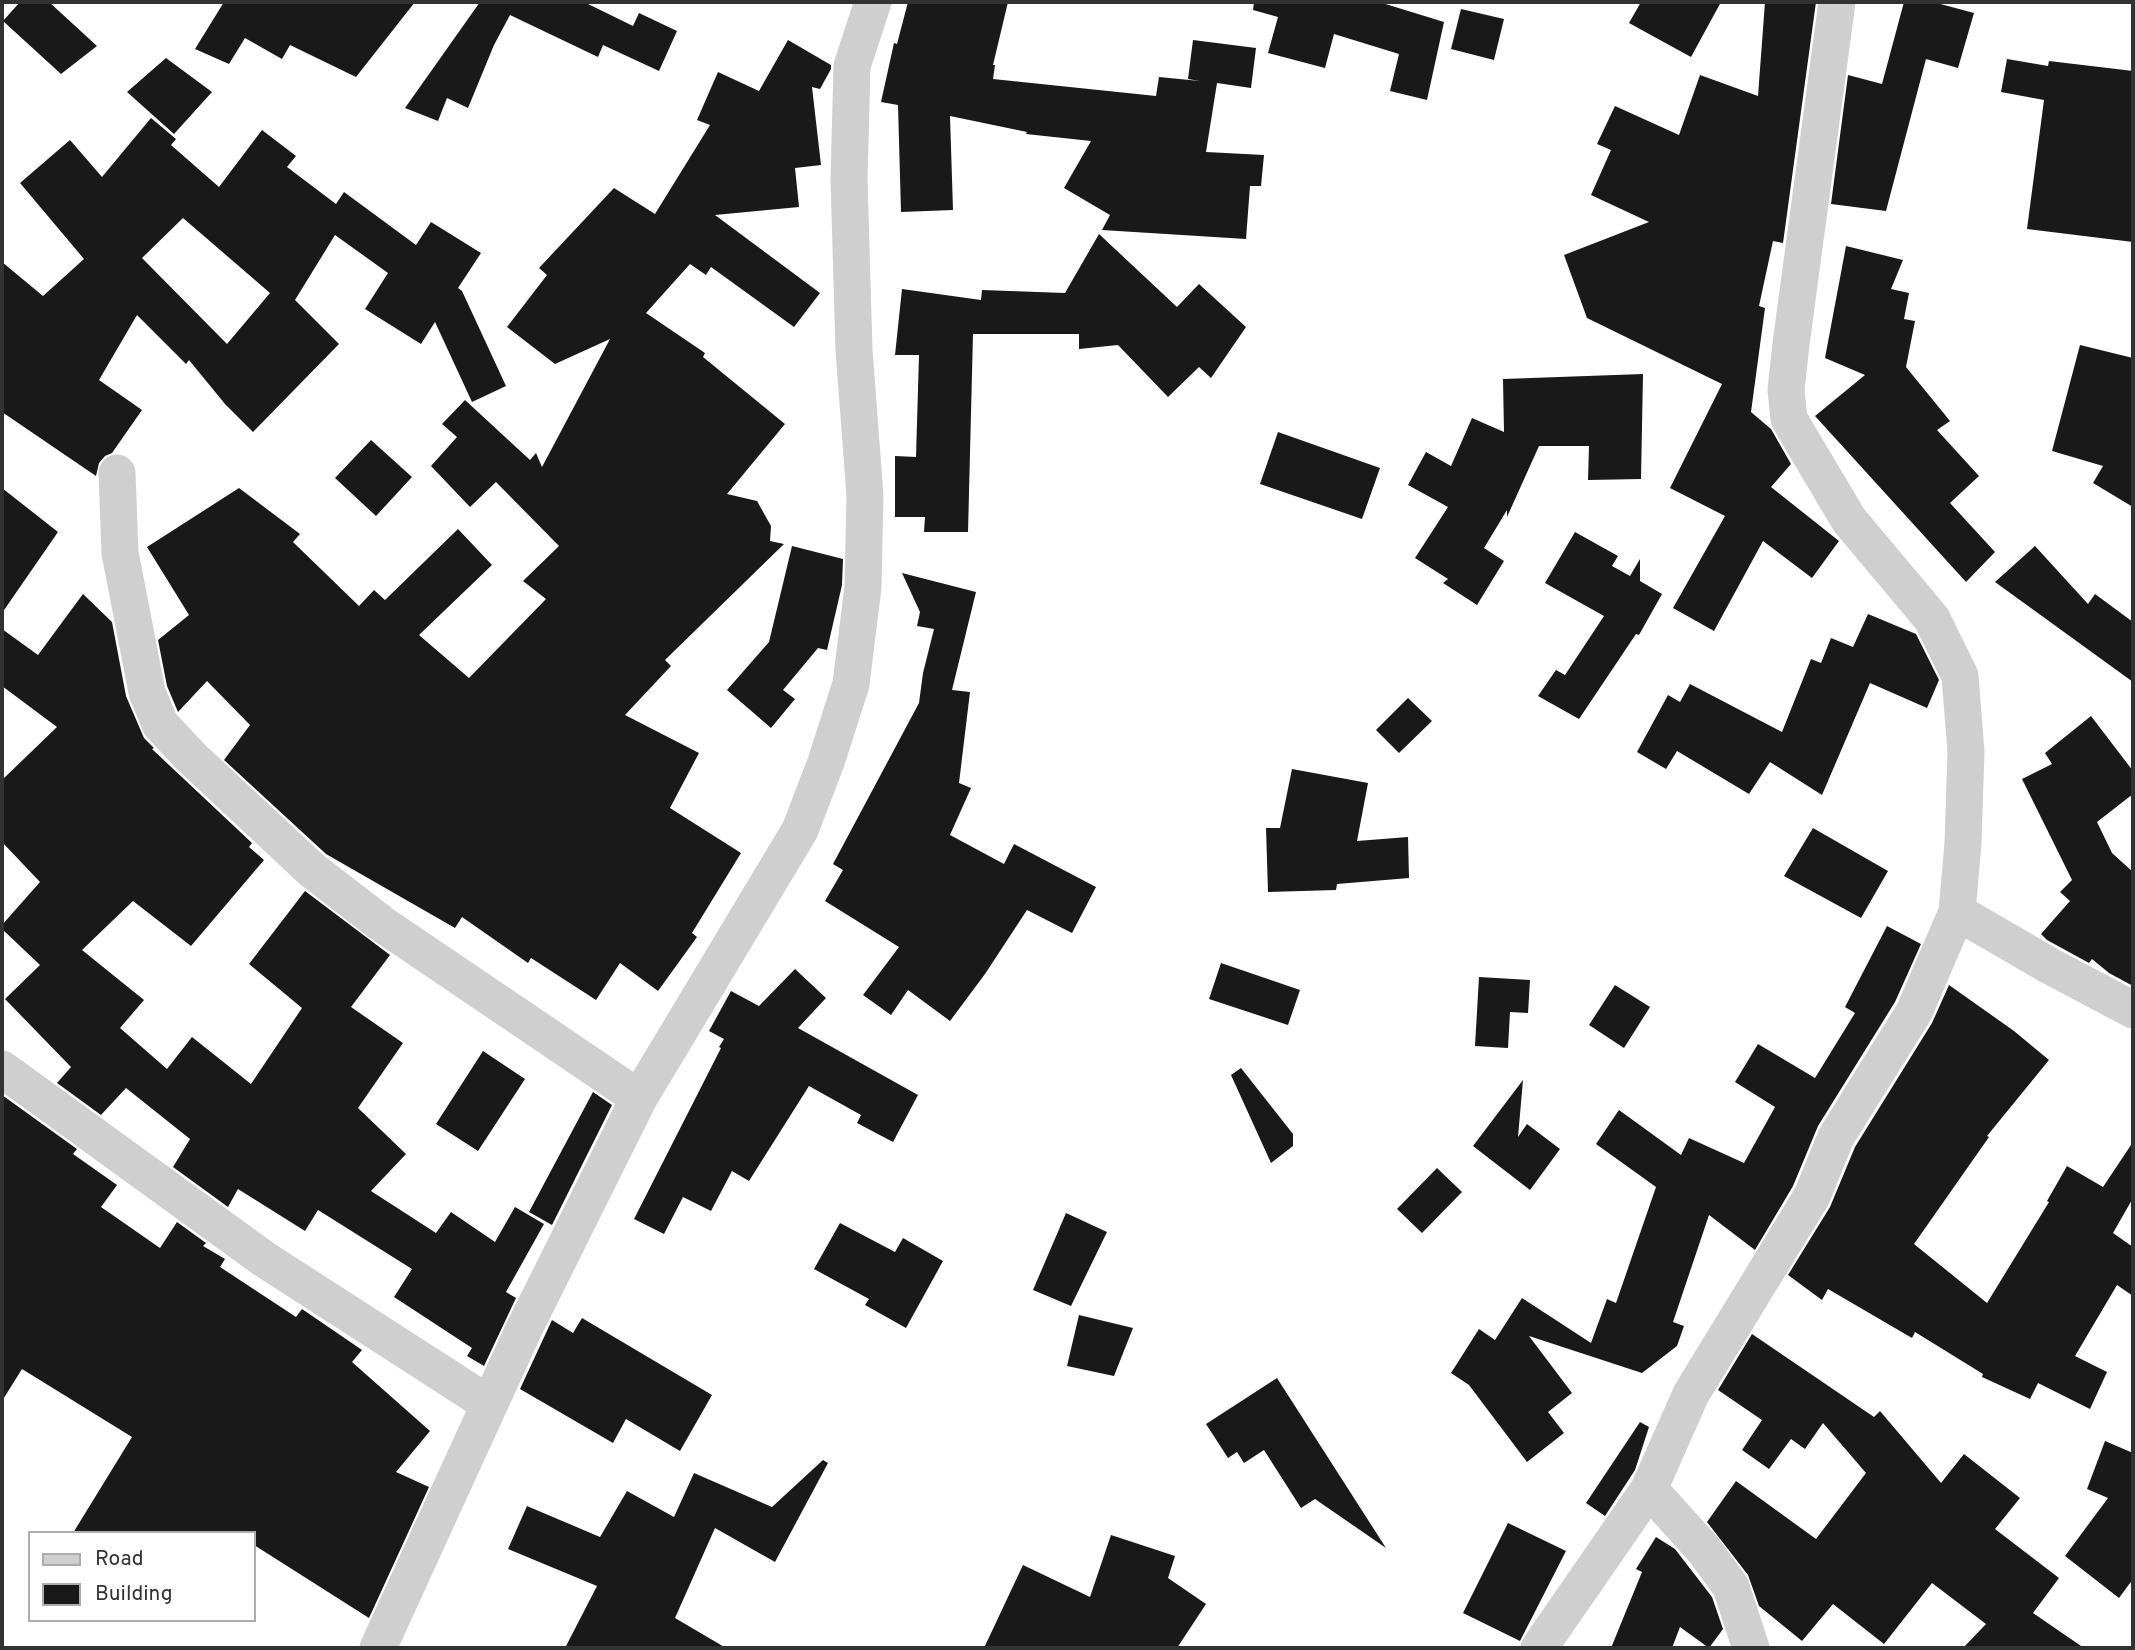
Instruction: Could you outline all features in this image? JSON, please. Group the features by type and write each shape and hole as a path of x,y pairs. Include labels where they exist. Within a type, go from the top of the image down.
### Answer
{"street":[{"path":"378,1648 523,1331 639,1098 800,830 826,762 851,684 863,587 865,496 854,350 849,179 852,66 873,2"},
{"path":"1539,1648 1649,1489 1691,1394 1812,1196 1836,1137 1914,1012 1957,912 1963,843 1966,752 1960,676 1932,619 1849,520 1789,419 1786,390 1791,344 1837,2"},
{"path":"117,473 120,553 147,692 160,724 191,757 312,870 383,924 639,1098"},
{"path":"1957,912 2133,1010"},
{"path":"2,1069 264,1259 489,1404"},
{"path":"1649,1489 1704,1550 1731,1587 1751,1648"}],"building":[{"path":"20,2 49,2 97,46 61,74 3,21"},
{"path":"224,2 415,2 356,77 290,45 282,59 245,38 229,64 195,49"},
{"path":"480,2 584,2 633,26 639,13 677,31 659,71 603,45 598,57 510,15 494,45 468,108 447,98 438,121 405,108"},
{"path":"908,2 1008,2 993,65 993,79 1156,96 1159,77 1200,81 1188,79 1193,40 1256,48 1251,88 1217,83 1206,152 1264,155 1261,186 1250,186 1246,239 1102,230 1110,215 1064,188 1091,141 1026,134 1027,132 950,116 953,210 901,212 898,105 881,102 894,43 897,44"},
{"path":"1254,2 1379,2 1444,22 1427,100 1390,91 1399,54 1334,34 1325,68 1268,53 1278,17 1253,10"},
{"path":"1641,2 1721,2 1691,57 1629,23"},
{"path":"1765,2 1816,2 1783,243 1773,241 1759,306 1765,308 1751,412 1771,429 1791,464 1771,487 1839,541 1812,578 1763,541 1714,631 1673,608 1725,516 1670,488 1722,384 1587,318 1564,255 1649,222 1591,195 1611,150 1597,144 1615,106 1679,135 1700,75 1758,96"},
{"path":"1904,2 1933,2 1974,13 1958,68 1926,59 1886,211 1831,204 1848,75 1882,84"},
{"path":"1461,9 1504,19 1494,60 1451,49"},
{"path":"788,40 831,65 820,89 812,87 821,165 795,168 799,207 715,215 820,293 794,327 711,267 706,275 690,264 646,313 705,353 703,357 785,424 727,494 757,501 771,526 770,541 784,544 665,660 671,666 625,715 699,753 670,808 741,853 692,933 697,937 658,991 620,963 596,1000 531,958 528,963 462,917 455,928 326,854 224,760 250,725 207,681 178,712 167,686 158,640 189,615 147,547 239,488 300,534 293,542 359,606 374,590 385,600 458,529 492,565 419,635 469,678 546,599 523,581 559,546 496,482 470,507 431,466 457,437 442,424 465,400 530,460 536,453 542,467 610,339 555,364 507,327 547,275 539,268 614,188 655,214 710,125 697,120 718,72 759,91"},
{"path":"166,58 212,92 174,134 127,92"},
{"path":"2007,59 2048,66 2049,61 2133,71 2133,242 2027,229 2044,100 2001,92"},
{"path":"151,118 176,139 171,145 219,187 262,130 296,156 287,167 336,204 344,192 416,245 431,222 481,253 458,288 462,291 506,386 472,402 435,322 421,344 365,309 388,273 335,235 295,300 339,344 253,432 225,404 189,360 186,364 137,315 99,380 142,410 112,453 99,463 96,476 2,412 2,262 43,296 84,259 20,183 70,140 102,177","holes":["183,218 270,293 227,344 142,258"]},
{"path":"1099,234 1177,307 1199,284 1246,327 1211,378 1199,367 1168,397 1118,345 1079,349 1079,334 973,334 968,532 924,532 925,517 895,517 895,456 916,457 919,355 895,355 902,289 981,300 982,290 1065,293"},
{"path":"1846,246 1903,260 1891,289 1909,293 1904,319 1915,321 1906,367 1950,421 1937,430 1979,476 1950,503 1995,552 1966,582 1815,416 1865,375 1825,358"},
{"path":"2080,345 2133,358 2133,507 2093,483 2103,466 2052,451"},
{"path":"1643,374 1641,479 1588,480 1589,446 1539,446 1507,517 1507,510 1484,548 1504,561 1477,605 1443,583 1448,579 1415,558 1448,507 1408,485 1426,452 1451,466 1472,418 1504,432 1503,379"},
{"path":"1278,432 1380,468 1362,519 1260,484"},
{"path":"371,440 412,477 376,516 335,478"},
{"path":"2,488 58,532 2,613"},
{"path":"1575,532 1618,556 1612,566 1630,576 1640,559 1640,581 1662,594 1639,635 1636,634 1579,719 1538,696 1556,670 1565,675 1604,616 1545,583"},
{"path":"792,546 843,559 842,585 827,650 818,648 783,690 795,699 771,728 727,690 769,642"},
{"path":"2035,546 2088,604 2095,594 2133,622 2133,682 1995,582"},
{"path":"902,573 976,592 952,690 970,692 959,783 971,788 950,835 1004,864 1014,844 1096,887 1072,933 1027,910 950,1021 908,990 891,1015 863,995 899,947 825,901 843,870 833,864 919,703 934,629 917,626 920,612"},
{"path":"83,594 112,622 126,696 144,738 154,748 152,749 252,843 249,847 264,860 191,946 133,901 82,950 144,1000 120,1028 167,1069 192,1037 251,1084 302,1008 249,964 305,891 390,955 351,1007 403,1043 358,1108 406,1154 371,1191 436,1233 451,1212 495,1242 515,1207 544,1224 506,1292 516,1298 484,1366 467,1356 472,1348 394,1297 412,1269 318,1210 305,1231 238,1189 228,1207 173,1167 190,1139 126,1088 101,1115 57,1083 71,1067 5,999 40,965 2,929 2,925 40,882 2,842 2,780 57,727 2,686 2,629 38,655"},
{"path":"1868,614 1916,634 1939,680 1927,708 1870,683 1822,795 1770,762 1749,794 1677,751 1666,769 1637,752 1668,695 1680,702 1690,684 1782,732 1811,659 1821,663 1831,638 1853,647"},
{"path":"1408,698 1432,721 1399,753 1376,730"},
{"path":"2091,716 2133,771 2133,794 2097,822 2112,853 2133,872 2133,986 2109,973 2092,959 2089,963 2041,934 2070,901 2060,892 2072,880 2022,779 2052,764 2045,753"},
{"path":"1292,769 1368,783 1357,841 1408,837 1409,878 1337,884 1336,890 1268,892 1266,828 1280,828"},
{"path":"1813,828 1888,871 1861,918 1784,876"},
{"path":"1887,926 1921,944 1895,1002 1818,1126 1793,1186 1755,1250 1709,1215 1673,1322 1684,1326 1677,1346 1642,1373 1529,1336 1572,1393 1548,1412 1564,1433 1527,1462 1469,1385 1451,1373 1479,1329 1495,1340 1522,1298 1591,1343 1607,1299 1616,1303 1656,1187 1596,1144 1619,1110 1681,1155 1689,1138 1744,1163 1775,1107 1735,1082 1758,1044 1815,1078 1855,1013 1845,1007"},
{"path":"1221,963 1300,990 1288,1025 1209,999"},
{"path":"795,969 826,998 798,1028 918,1095 893,1142 857,1123 861,1115 809,1086 749,1181 732,1171 711,1211 683,1197 664,1234 634,1219 721,1048 719,1047 724,1039 709,1031 731,991 759,1006"},
{"path":"1479,977 1530,980 1528,1013 1510,1012 1508,1048 1475,1046"},
{"path":"1615,985 1650,1007 1624,1048 1589,1025"},
{"path":"1949,985 2014,1031 2049,1060 1987,1136 1989,1137 1914,1244 1987,1303 2049,1202 2047,1201 2067,1166 2103,1187 2133,1142 2133,1198 2113,1233 2133,1247 2133,1296 2117,1285 2075,1356 2107,1372 2090,1409 2038,1383 2030,1399 1982,1377 1983,1374 1915,1332 1912,1338 1828,1289 1822,1300 1788,1275 1830,1207 1855,1147 1932,1023"},
{"path":"483,1051 525,1079 478,1151 436,1124"},
{"path":"1241,1068 1293,1134 1293,1146 1271,1163 1231,1075"},
{"path":"1523,1080 1518,1137 1527,1124 1560,1149 1530,1190 1473,1146"},
{"path":"593,1092 612,1105 552,1225 529,1212"},
{"path":"2,1095 77,1149 73,1154 117,1185 101,1207 160,1248 177,1222 206,1243 203,1246 225,1259 220,1267 296,1317 302,1309 362,1350 352,1362 430,1431 396,1472 429,1487 369,1618 256,1546 256,1531 74,1531 132,1437 22,1369 2,1401"},
{"path":"1437,1168 1462,1192 1422,1233 1397,1209"},
{"path":"1066,1213 1107,1232 1071,1306 1033,1290"},
{"path":"840,1223 895,1252 903,1238 943,1261 906,1328 865,1305 869,1299 814,1269"},
{"path":"1079,1315 1133,1328 1114,1376 1067,1366"},
{"path":"582,1318 712,1395 680,1451 626,1419 613,1443 520,1389 552,1320 573,1333"},
{"path":"1752,1334 1874,1417 1880,1411 1941,1483 1964,1454 2020,1498 1995,1529 2059,1578 2033,1613 2084,1648 1963,1648 1986,1624 1932,1583 1884,1644 1833,1604 1802,1641 1759,1606 1748,1575 1707,1522 1736,1481 1816,1539 1866,1473 1823,1423 1805,1449 1791,1439 1769,1469 1742,1450 1762,1420 1718,1390"},
{"path":"1277,1378 1386,1548 1315,1499 1301,1508 1264,1450 1244,1463 1237,1452 1228,1458 1206,1424"},
{"path":"1640,1422 1649,1427 1635,1470 1605,1516 1586,1503"},
{"path":"2105,1441 2133,1453 2133,1579 2119,1598 2065,1556 2108,1498 2087,1489"},
{"path":"823,1460 828,1463 775,1562 715,1528 675,1618 726,1648 565,1648 597,1586 508,1549 527,1506 600,1537 627,1491 674,1517 694,1473 772,1507"},
{"path":"1508,1523 1566,1551 1520,1641 1463,1613"},
{"path":"1111,1535 1175,1556 1168,1578 1206,1604 1177,1648 984,1648 1023,1565 1090,1597"},
{"path":"1656,1537 1675,1549 1712,1597 1723,1629 1709,1648 1680,1627 1672,1648 1611,1648 1642,1572 1636,1569"}]}
